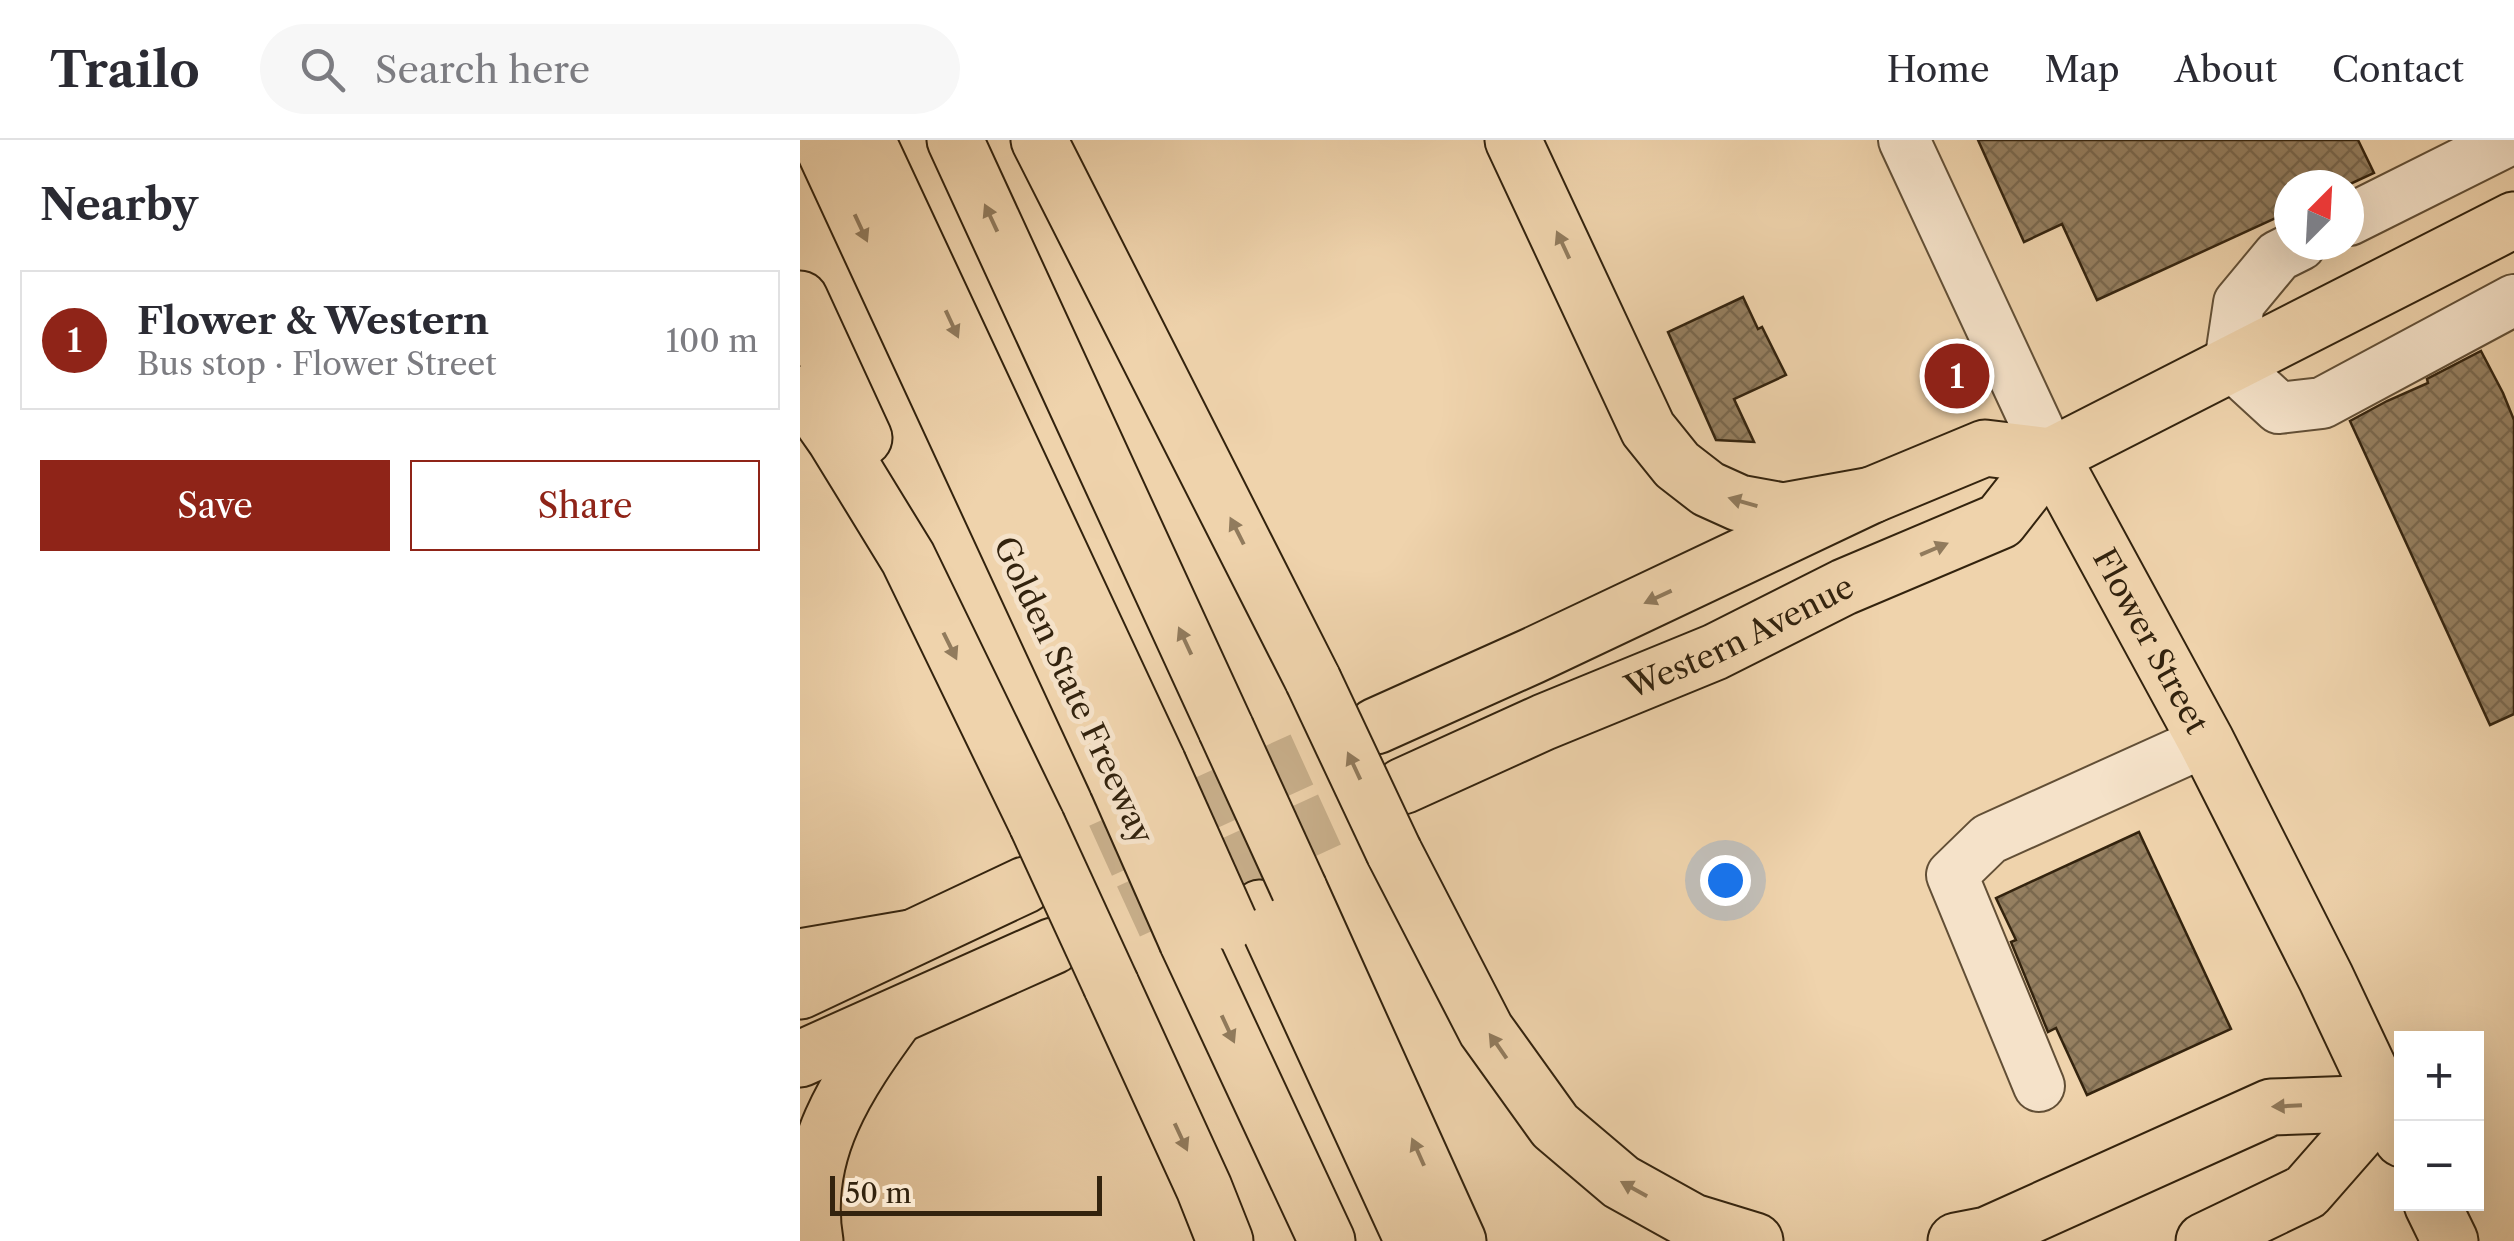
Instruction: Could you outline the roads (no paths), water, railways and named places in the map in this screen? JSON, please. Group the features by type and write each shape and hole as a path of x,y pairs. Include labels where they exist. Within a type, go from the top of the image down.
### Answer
{"main road":[{"name":"Golden State Freeway","path":"820,140 1172,756 1244,915 1327,1241"},
{"path":"867,140 1172,756"},
{"path":"906,140 1172,756"},
{"name":"Golden State Freeway","path":"954,140 1172,756 1244,915 1458,1241"},
{"path":"1039,140 1486,1030 1554,1126 1621,1182 1693,1222 1755,1241"},
{"path":"1513,140 1648,429 1676,464 1708,489 1739,503 1782,511 1872,495"},
{"name":"Western Avenue","path":"1403,786 1544,722 1715,652 1844,587 2000,521 2051,456 2514,220"},
{"path":"800,299 888,489 908,558"},
{"path":"800,394 835,439 908,558 1037,824 1204,1188 1224,1241"},
{"path":"1376,726 1872,495 1985,448 2051,456"},
{"name":"Flower Street","path":"2051,456 2206,741 2326,978 2393,1121"},
{"path":"800,991 1025,885"},
{"path":"1244,915 1378,1241"},
{"path":"1244,915 1413,1241"},
{"path":"800,958 910,938"},
{"path":"800,1059 1053,946"},
{"path":"815,1241 808,1197 812,1161 827,1115 896,1017"},
{"path":"1956,1241 1986,1235 2271,1107 2393,1121"},
{"path":"2204,1241 2306,1192 2393,1121"},
{"path":"1204,1188 1233,1241"},
{"path":"2435,1211 2450,1241"}],"street":[{"name":"Flower Street","path":"1904,140 2051,456"},
{"path":"2364,212 2508,140"},
{"path":"2275,260 2239,303 2230,363 2279,408 2322,404 2514,300"},
{"path":"2039,1086 1952,875 1989,840 2206,741"}],"tunnel":[{"path":"1025,885 1376,726"},
{"path":"1053,946 1403,786"}],"place":[{"name":"Flower & Western","path":"1957,376"}]}
